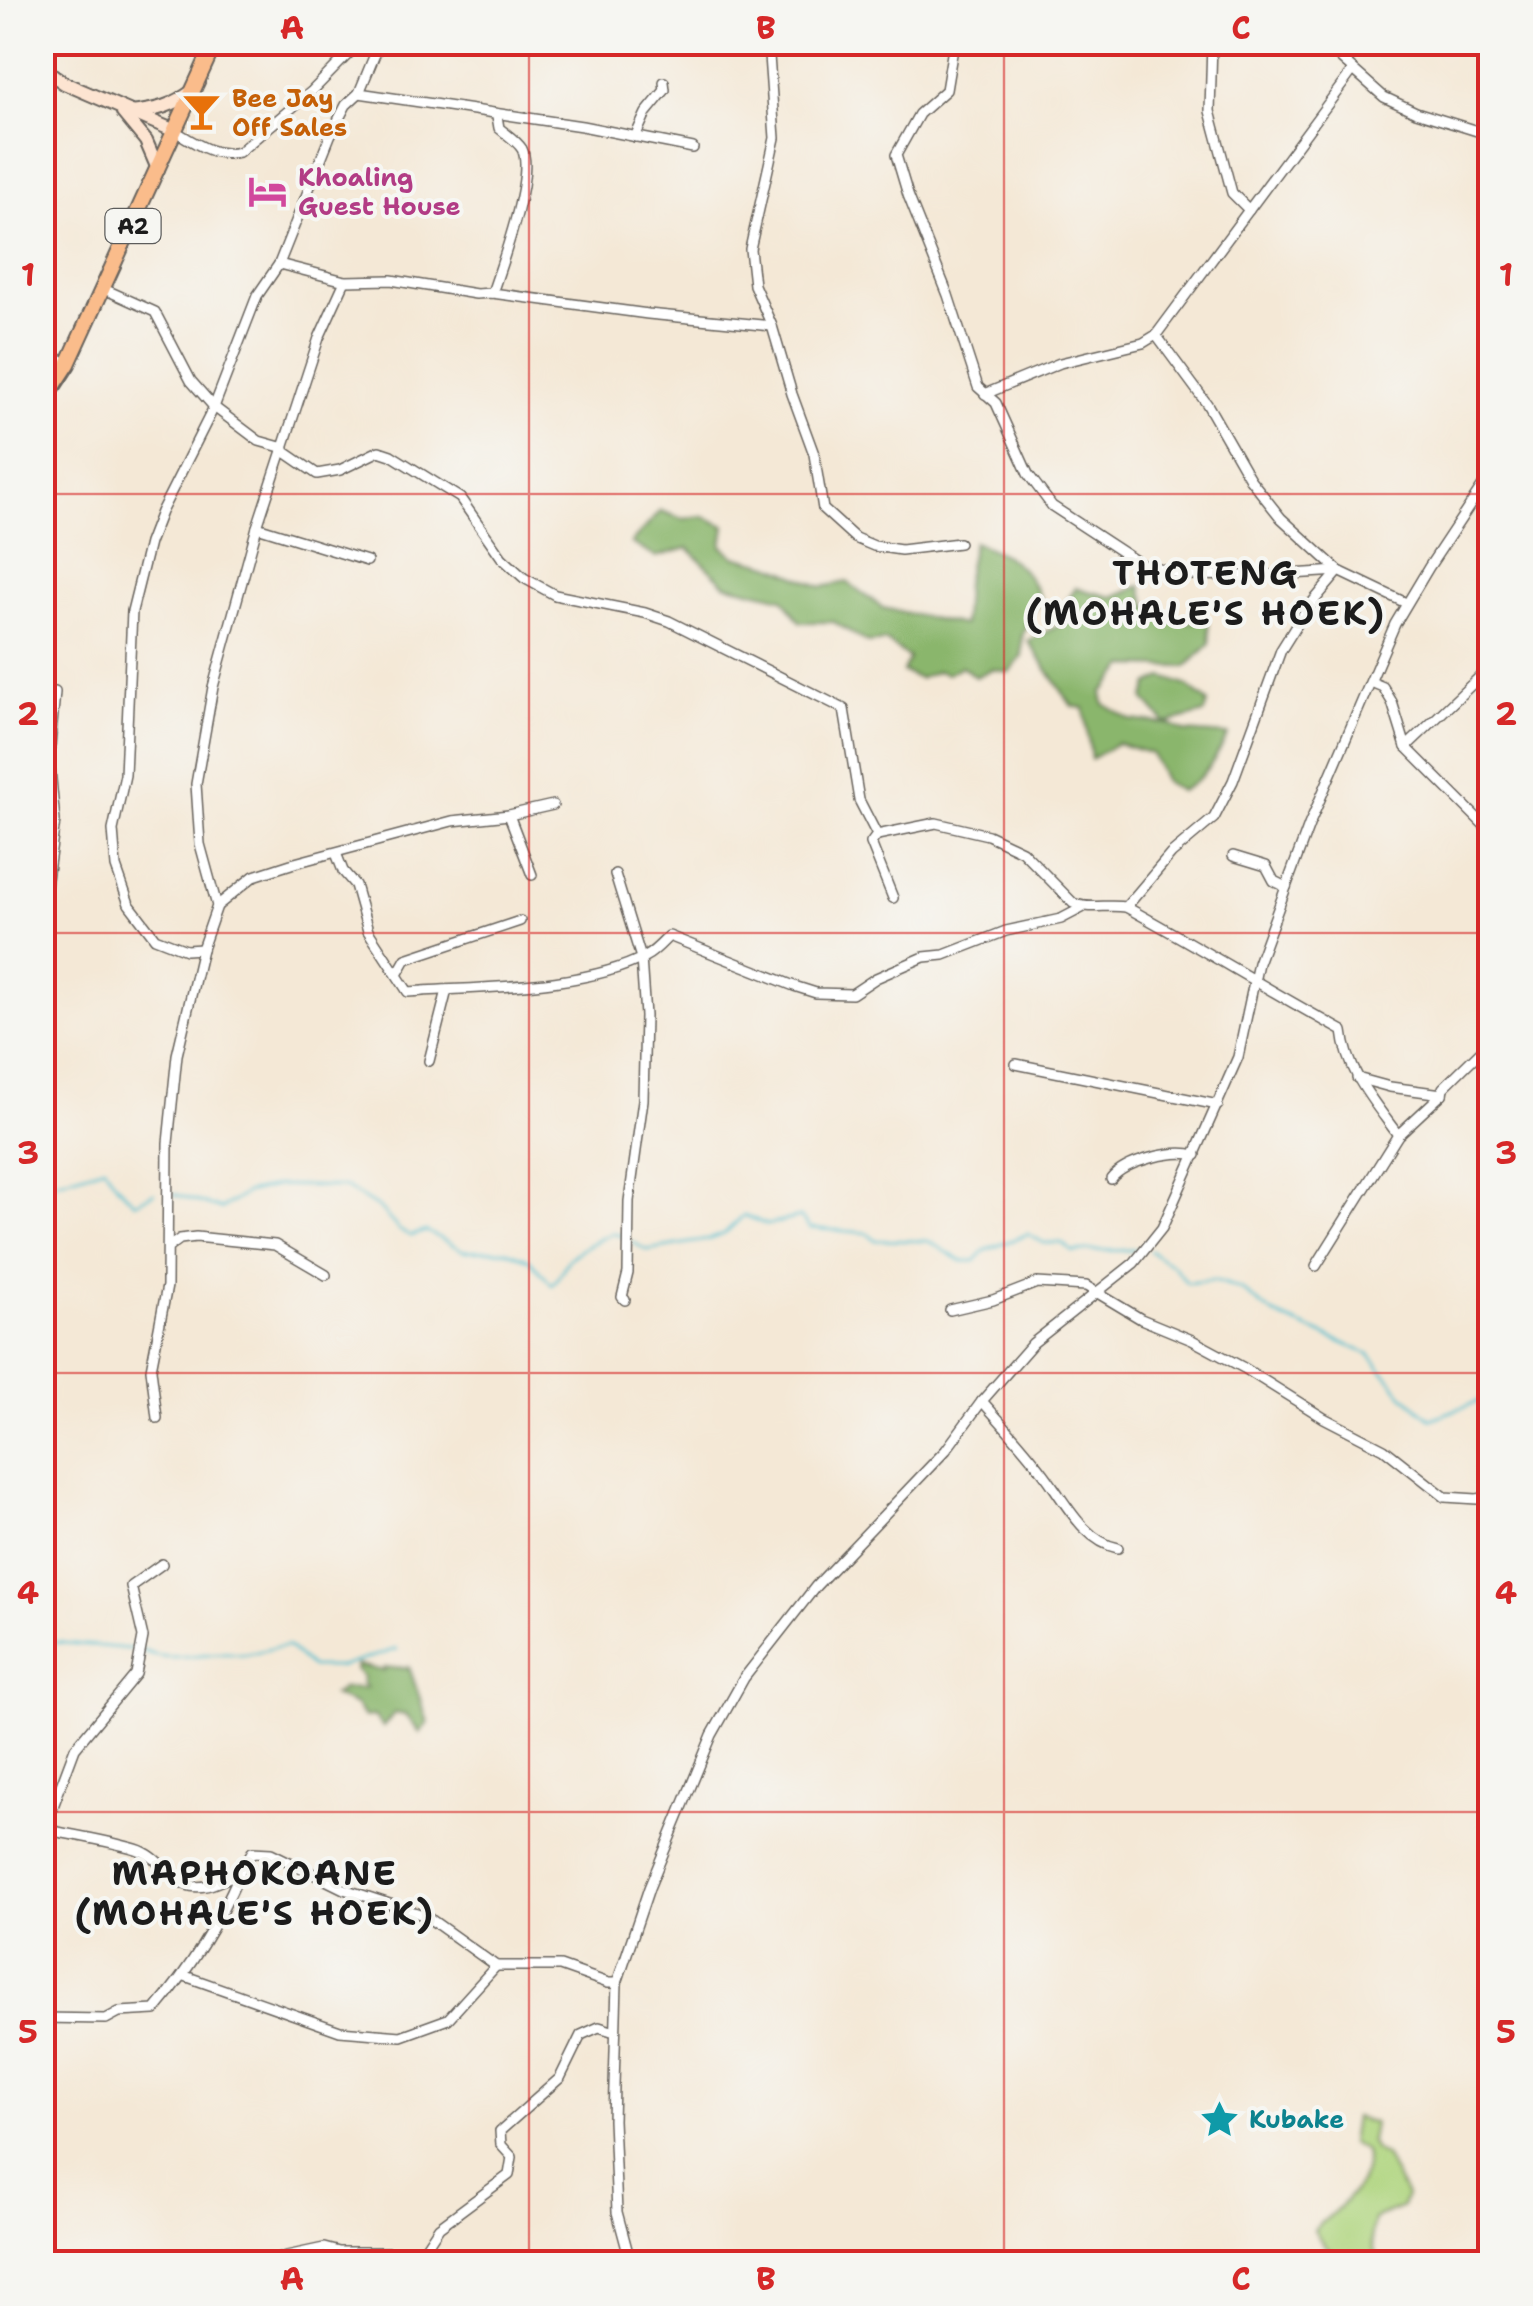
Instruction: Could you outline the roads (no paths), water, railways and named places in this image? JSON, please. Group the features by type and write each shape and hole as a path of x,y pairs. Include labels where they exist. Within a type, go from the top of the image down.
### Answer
{"main road":[{"name":"A2","path":"42,404 68,364 215,42"},
{"path":"42,67 64,83 175,131"},
{"path":"124,111 157,110 176,104 194,90"},
{"path":"124,111 146,141 158,169"}],"street":[{"path":"175,131 210,151 229,155 239,152 286,115 360,42"},
{"path":"202,949 170,947 155,938 136,916 116,867 113,830 125,775 132,612 161,512 214,406 257,296 278,264 330,136 346,105 359,93 380,42"},
{"path":"768,42 775,138 750,249 754,285 772,326 814,454 823,509 855,538 874,546 901,550 960,543"},
{"path":"954,42 946,90 919,114 896,155 978,387 996,403 1028,474 1052,506 1142,565 1184,575 1339,571"},
{"path":"1212,42 1210,111 1232,192 1248,210"},
{"path":"1322,42 1384,97 1416,112 1490,135"},
{"path":"985,394 1060,363 1143,343 1156,335 1349,66 1358,42"},
{"path":"635,138 646,112 665,90 664,82"},
{"path":"359,93 582,126 693,148"},
{"path":"492,293 510,242 525,161 521,146 499,128 498,116"},
{"path":"278,264 345,281 391,280 476,294 772,326"},
{"path":"217,906 200,844 196,784 213,687 289,422 319,338 345,281"},
{"path":"104,288 155,312 190,380 214,406 259,441 283,449 318,474 340,470 379,452 391,455 460,498 502,558 524,578 555,596 645,613 669,622 844,709 859,800 876,835"},
{"path":"1156,335 1206,404 1250,479 1281,518 1339,571 1406,603"},
{"path":"42,350 68,364"},
{"path":"631,2264 617,2212 613,2120 618,1983 649,1888 712,1735 744,1678 816,1586 946,1450 1034,1343 1148,1250 1182,1188 1238,1057 1255,979 1286,887 1371,682 1406,603 1490,475"},
{"path":"257,527 367,561"},
{"path":"1126,907 1170,854 1214,818 1234,782 1281,650 1306,610 1339,571"},
{"path":"1406,748 1490,667"},
{"path":"1371,682 1383,687 1392,702 1406,748 1490,831"},
{"path":"42,1042 50,1024 43,962 46,887 55,821 46,757 55,692"},
{"path":"157,1418 151,1369 167,1286 168,1143 177,1054 202,949 217,906 254,876 452,821 510,815 553,805"},
{"path":"510,815 532,875"},
{"path":"893,898 871,843 876,835 936,824 988,835 1022,851 1058,890 1082,908"},
{"path":"336,854 355,885 368,931 408,992 522,986 618,968 640,958 669,936 816,993 852,994 876,978 924,957 944,955 1006,930 1061,919 1082,908 1107,904 1126,907 1343,1031 1345,1054 1398,1135"},
{"path":"1233,856 1266,866 1274,881 1286,887"},
{"path":"615,874 640,958 645,1070 629,1201 628,1273 622,1297 625,1300"},
{"path":"398,973 406,959 520,922"},
{"path":"429,1061 447,990"},
{"path":"1316,1266 1398,1135 1490,1042"},
{"path":"1016,1064 1218,1105"},
{"path":"1358,1078 1390,1088 1442,1094"},
{"path":"1111,1179 1119,1168 1169,1152 1196,1155"},
{"path":"169,1246 180,1239 196,1237 275,1246 326,1276"},
{"path":"950,1310 1037,1283 1086,1286 1141,1319 1216,1353 1384,1449 1445,1498 1490,1496"},
{"path":"982,1402 1052,1484 1076,1520 1088,1532 1118,1548"},
{"path":"162,1564 132,1586 142,1637 136,1674 76,1748 43,1832 142,1850 175,1879 194,1888 240,1874"},
{"path":"42,2018 106,2019 119,2012 155,2010 185,1976 188,1964 219,1921 252,1852 271,1853 344,1889 426,1916 496,1966 560,1966 618,1983"},
{"path":"185,1976 340,2031 401,2036 448,2019 496,1966"},
{"path":"249,2264 324,2248 339,2252 390,2252 416,2262 439,2227 509,2175 512,2157 501,2144 500,2131 560,2078 581,2035 600,2027 616,2032"}],"waterway":[{"path":"42,1177 48,1184 104,1167 135,1203 154,1193"},
{"path":"174,1194 221,1209 246,1193 279,1185 345,1187 379,1208 399,1230 411,1236 426,1231 464,1251 506,1250 530,1260 552,1285 579,1251 613,1233 626,1237"},
{"path":"632,1242 647,1250 707,1240 724,1234 744,1215 767,1225 800,1217 810,1228 868,1233 875,1240 928,1241 962,1261 975,1261 984,1251 1028,1234 1044,1243 1062,1243 1073,1252 1142,1249"},
{"path":"1150,1251 1173,1266 1187,1283 1214,1280 1242,1290 1273,1314 1369,1354 1405,1397 1431,1419 1490,1397"},
{"path":"42,1641 141,1650 171,1657 247,1654 287,1646 311,1667 340,1667 397,1649"}],"place":[{"name":"Bee Jay Off Sales","path":"202,112"},
{"name":"Khoaling Guest House","path":"268,191"},
{"name":"Kubake","path":"1219,2119"}],"district":[{"name":"THOTENG (MOHALE'S HOEK)","path":"1206,593"},
{"name":"MAPHOKOANE (MOHALE'S HOEK)","path":"255,1893"}]}
